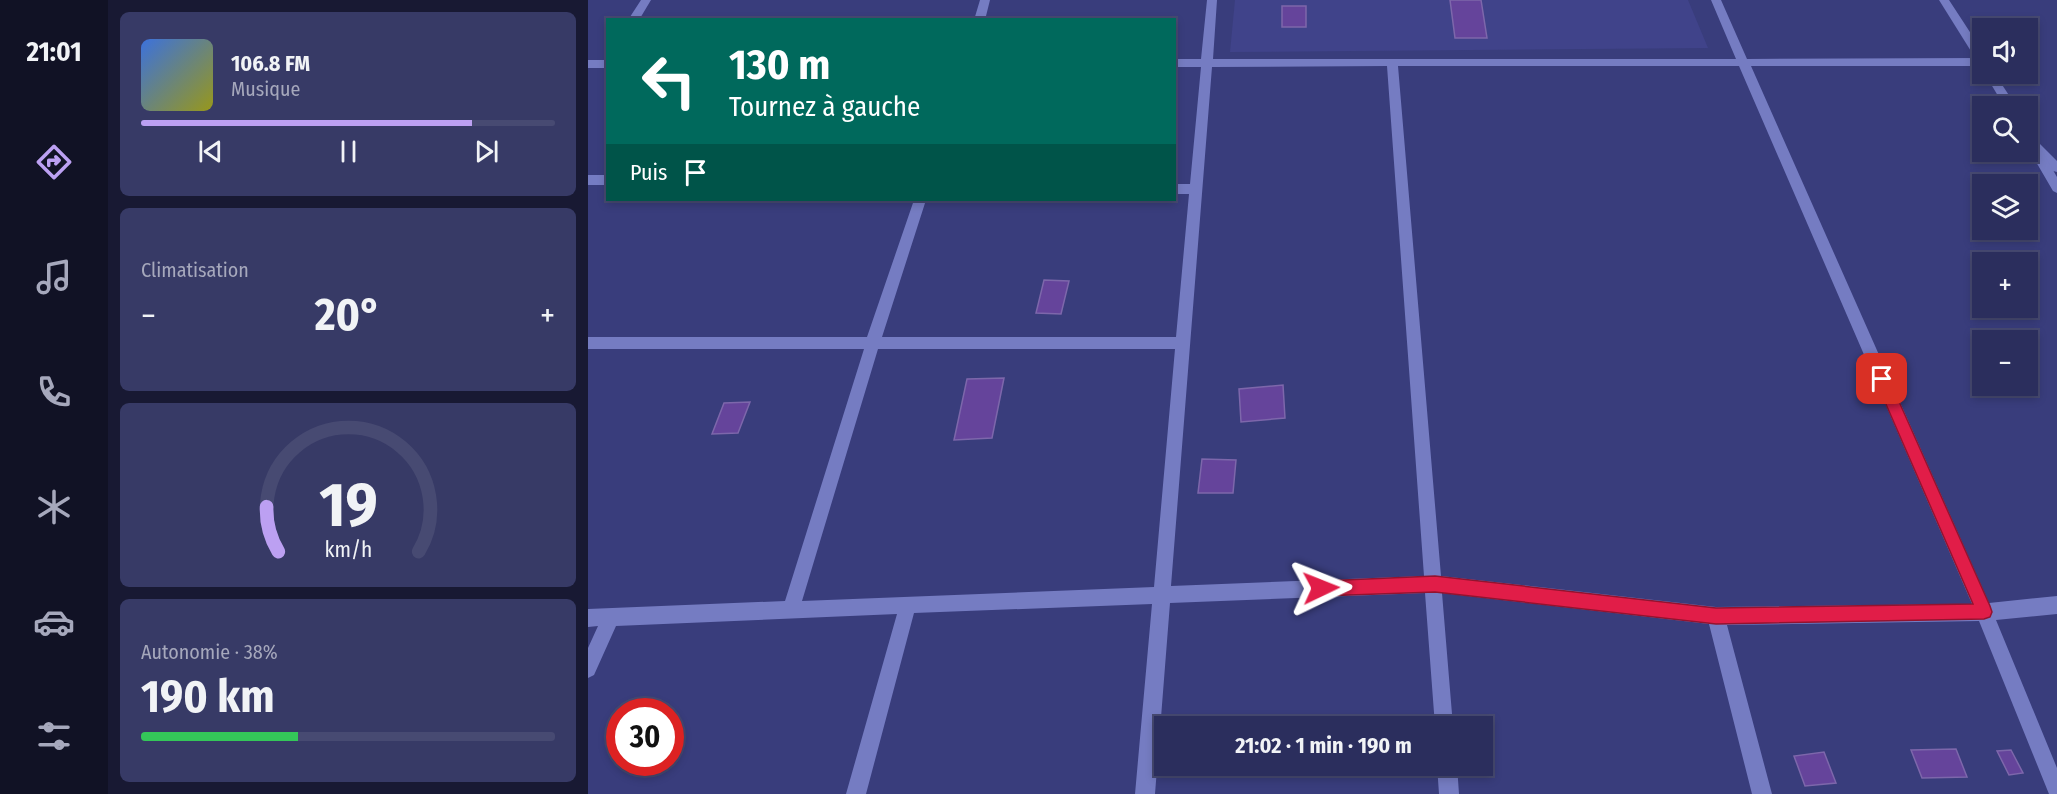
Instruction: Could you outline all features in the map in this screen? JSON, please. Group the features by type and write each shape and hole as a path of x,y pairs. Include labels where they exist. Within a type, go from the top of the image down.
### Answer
{"street":[{"path":"634,18 646,0"},
{"path":"980,18 985,0"},
{"path":"1145,794 1160,594 1212,0"},
{"path":"1716,0 1984,612 2057,790"},
{"path":"1944,0 1972,44"},
{"path":"1176,63 1972,61"},
{"path":"588,64 606,62"},
{"path":"1392,62 1435,584 1443,716"},
{"path":"2038,149 2057,168"},
{"path":"2038,155 2057,188"},
{"path":"588,180 606,180"},
{"path":"1176,189 1196,189"},
{"path":"790,610 872,345 920,201"},
{"path":"588,343 872,345 1183,343"},
{"path":"588,618 1435,584 1716,616 1984,612 2057,605"},
{"path":"856,794 908,605"},
{"path":"1716,616 1762,794"},
{"path":"588,669 611,617"},
{"path":"1448,776 1449,794"}],"shaded area":[{"path":"1235,0 1688,0 1708,48 1230,52"}],"building":[{"path":"1450,0 1481,0 1487,38 1455,38"},
{"path":"1282,6 1306,6 1306,27 1282,27"},
{"path":"1044,280 1069,281 1061,314 1036,313"},
{"path":"1004,378 992,438 954,440 967,379"},
{"path":"1283,385 1285,418 1241,422 1239,389"},
{"path":"750,402 738,433 712,434 724,403"},
{"path":"1202,459 1236,460 1233,493 1198,493"},
{"path":"1956,749 1967,777 1922,778 1911,750"},
{"path":"2011,750 2023,773 2009,775 1997,751"},
{"path":"1824,752 1836,783 1805,786 1794,756"}],"route":[{"path":"1321,588 1435,584 1716,616 1984,612 1882,379"}]}
